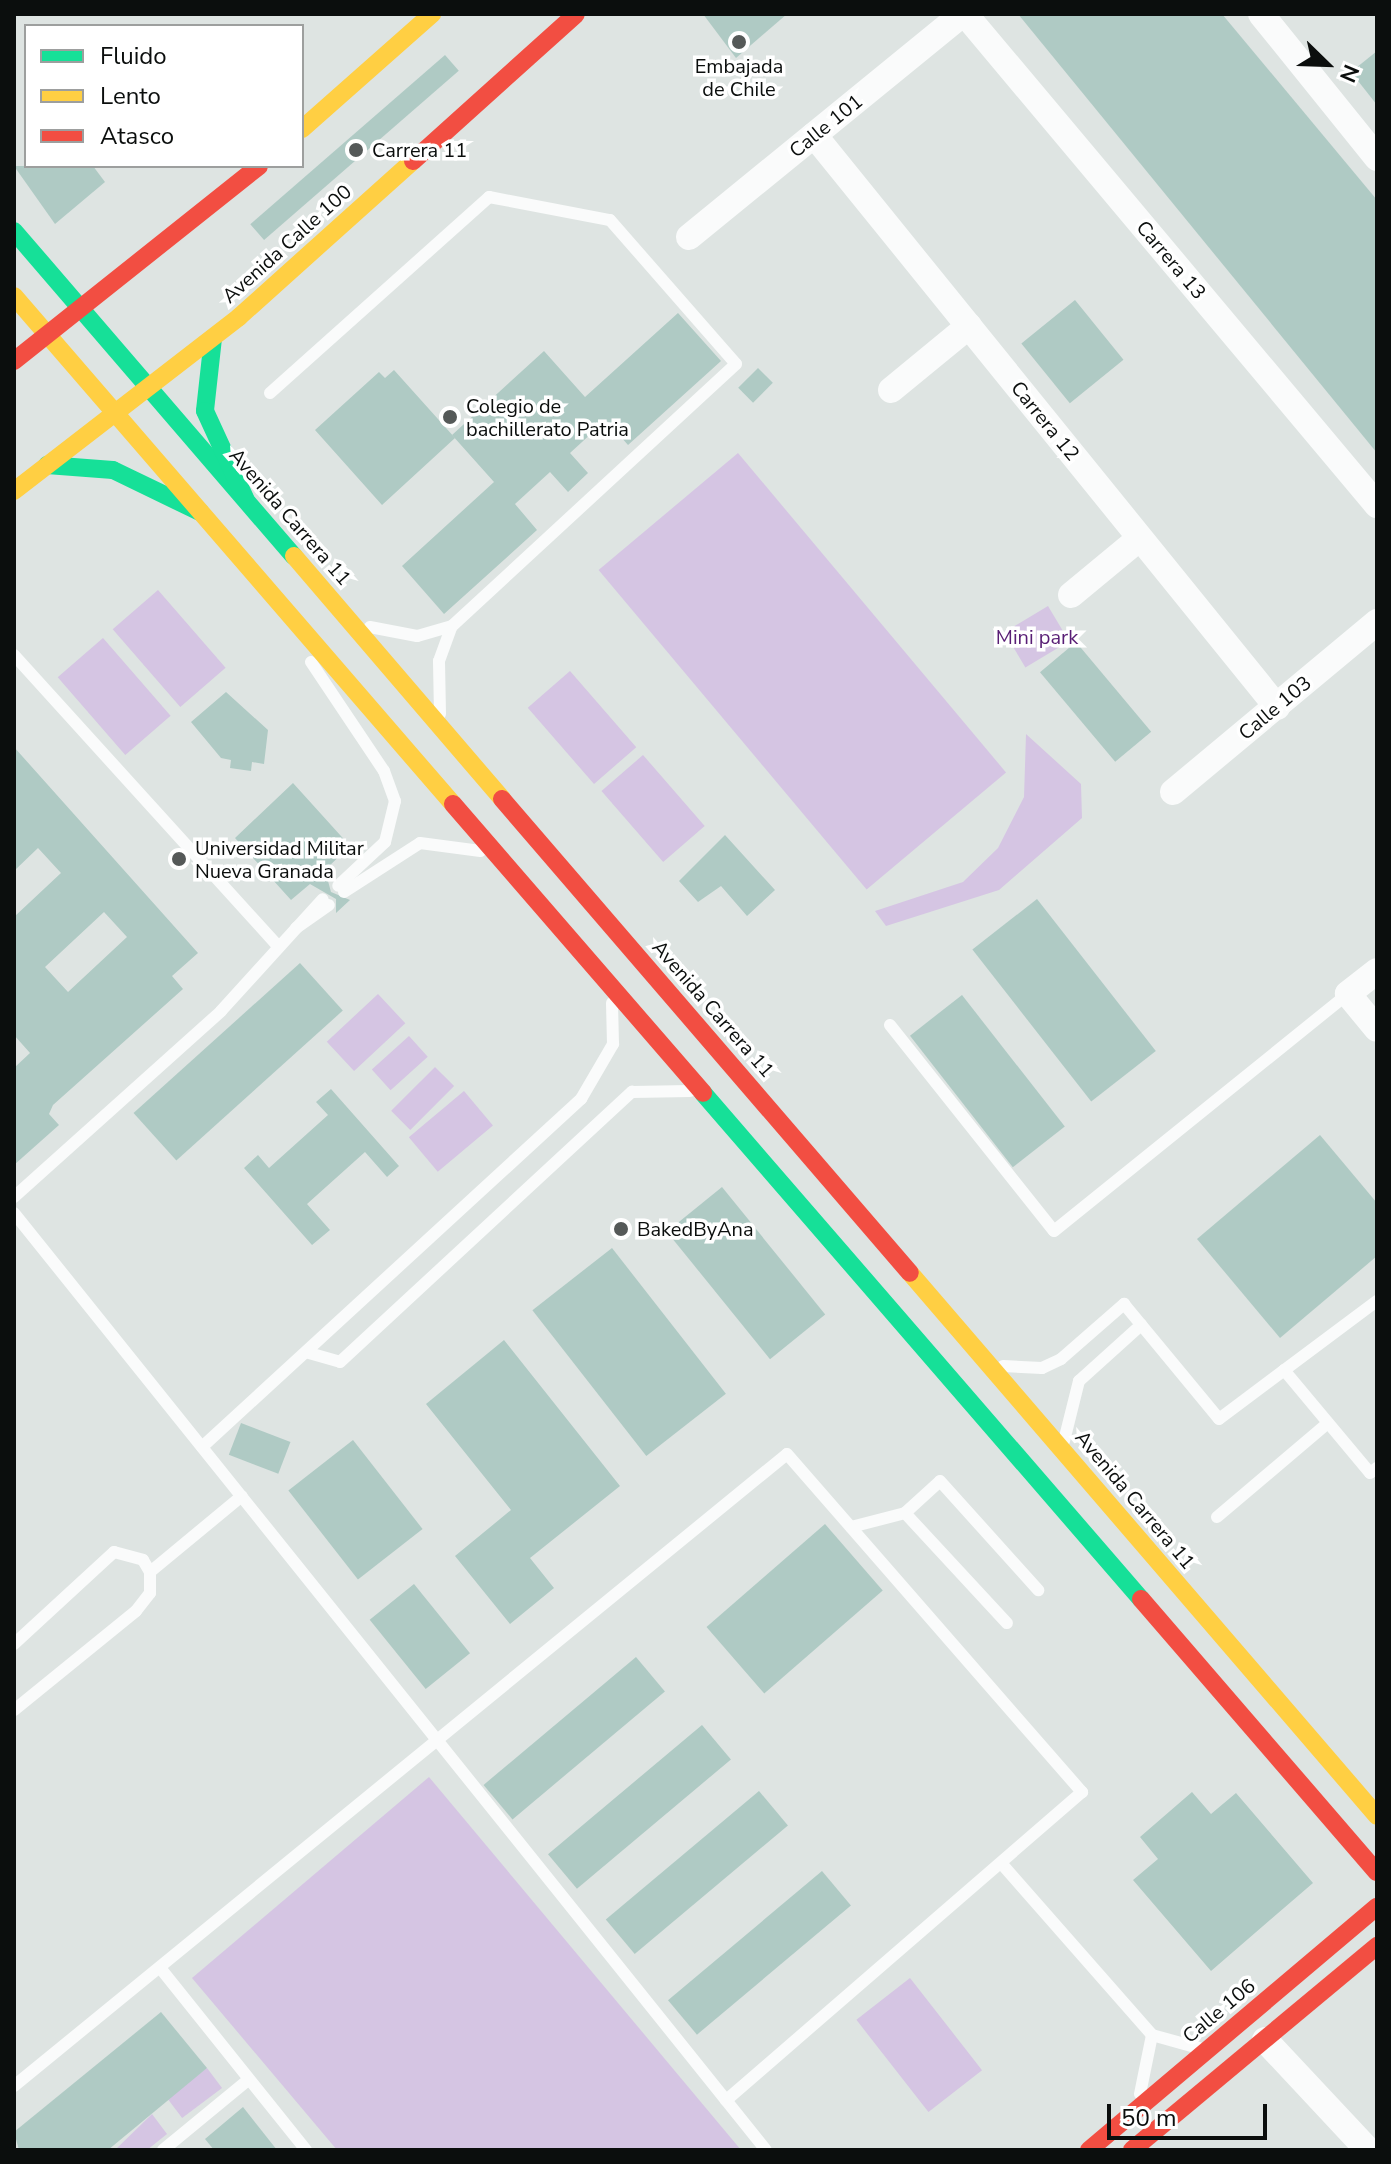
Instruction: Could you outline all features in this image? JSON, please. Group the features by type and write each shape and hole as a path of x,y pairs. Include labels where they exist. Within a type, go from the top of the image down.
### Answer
{"main road":[{"path":"304,127 432,14"},
{"name":"Avenida Calle 100","path":"14,491 213,338 576,14"},
{"path":"14,361 256,168"},
{"name":"Avenida Carrera 11","path":"14,231 1377,1816"},
{"path":"14,296 1377,1872"},
{"path":"213,338 205,411 245,498"},
{"path":"47,465 134,476 200,512"},
{"path":"1344,1832 1357,1889 1351,1928"},
{"name":"Calle 106","path":"1089,2150 1377,1907"},
{"path":"1132,2150 1377,1946"},
{"path":"1331,1984 1377,1972"}],"street":[{"name":"Calle 101","path":"689,237 964,14"},
{"name":"Carrera 13","path":"964,14 1377,505"},
{"path":"1261,14 1377,158"},
{"name":"Carrera 12","path":"814,135 1277,707"},
{"path":"891,390 969,326"},
{"path":"1071,595 1140,538"},
{"name":"Calle 103","path":"1173,792 1377,622"},
{"path":"1377,971 1348,994 1377,1029"},
{"path":"1265,2040 1368,2150"}],"lane":[{"path":"270,393 489,197 610,220 736,364 452,626 437,671 441,725"},
{"path":"277,600 336,708 393,788 396,810 385,842 341,889 420,843 495,855"},
{"path":"349,619 405,636 452,626"},
{"path":"14,655 277,945"},
{"path":"14,1197 221,1011 277,945 326,902"},
{"path":"202,1447 309,1353 350,1306 581,1099 613,1044 607,980"},
{"path":"890,1025 1054,1231 1348,994"},
{"path":"309,1353 340,1362 632,1092 671,1089 713,1101"},
{"path":"14,1213 766,2150"},
{"path":"981,1357 1021,1370 1042,1368 1124,1304 1219,1419 1377,1301"},
{"path":"1065,1452 1064,1418 1079,1381 1141,1325"},
{"path":"1284,1370 1370,1473 1377,1468"},
{"path":"1217,1517 1328,1423"},
{"path":"14,2086 161,1969 435,1738 787,1454 1082,1792 726,2100"},
{"path":"851,1527 905,1513 940,1481 1038,1590"},
{"path":"150,1572 242,1496"},
{"path":"905,1513 1007,1623"},
{"path":"14,1644 114,1552 143,1560 150,1572 150,1593 136,1611 14,1710"},
{"path":"1001,1863 1152,2035 1207,2051"},
{"path":"161,1969 306,2150"},
{"path":"1137,2110 1152,2035"},
{"path":"163,2150 248,2080"}],"green space":[{"path":"738,453 1006,772 867,889 599,570"},
{"path":"158,590 226,668 180,707 113,629"},
{"name":"Mini park","path":"1048,606 1069,641 1025,667 1004,632"},
{"path":"103,638 171,716 125,755 58,677"},
{"path":"570,671 636,747 594,784 528,708"},
{"path":"1026,734 1081,784 1082,818 999,890 886,926 875,911 963,882 998,848 1024,797"},
{"path":"643,755 705,826 663,862 601,791"},
{"path":"378,994 405,1023 354,1071 327,1042"},
{"path":"409,1036 428,1057 391,1090 372,1069"},
{"path":"435,1067 454,1086 410,1130 391,1111"},
{"path":"464,1091 493,1125 438,1172 409,1137"},
{"path":"429,1777 741,2150 337,2150 192,1978"},
{"path":"910,1978 982,2070 928,2112 856,2020"},
{"path":"207,2068 222,2088 182,2118 167,2098"},
{"path":"152,2114 167,2134 147,2150 115,2150"}],"building":[{"name":"Embajada de Chile","path":"703,14 787,14 736,58"},
{"path":"1018,14 1222,14 1377,200 1377,453"},
{"path":"1377,51 1377,105 1351,72"},
{"name":"Carrera 11","path":"445,55 459,71 264,240 250,224"},
{"path":"14,166 94,168 105,182 55,224"},
{"path":"1075,300 1123,360 1070,403 1021,343"},
{"path":"678,313 721,361 628,445 606,420 570,453 588,473 568,492 550,472 515,504 537,530 444,614 402,566 494,482 452,435 544,351 585,397"},
{"path":"758,368 773,383 753,403 738,388"},
{"path":"394,370 455,438 382,505 315,430 379,372 385,378"},
{"path":"1076,642 1151,732 1115,762 1040,672"},
{"path":"226,692 268,730 264,764 252,762 251,771 230,768 231,760 221,758 191,722"},
{"path":"14,747 198,953 172,976 183,989 53,1105 49,1114 59,1125 14,1165 14,1068 30,1053 14,1035 14,917 61,873 38,848 14,871","holes":["104,912 127,937 68,992 45,967"]},
{"path":"293,783 350,846 325,870 331,892 350,900 336,913 336,899 310,884 291,900 235,838"},
{"path":"725,835 775,890 747,916 721,886 698,902 679,881"},
{"path":"1037,899 1156,1051 1091,1102 972,949"},
{"path":"300,963 343,1011 176,1160 134,1113"},
{"path":"962,995 1065,1127 1013,1167 910,1036"},
{"path":"331,1089 399,1166 387,1177 365,1152 307,1204 330,1230 312,1245 244,1168 258,1155 269,1168 328,1115 316,1102"},
{"path":"1320,1135 1377,1203 1377,1256 1280,1338 1197,1239"},
{"path":"722,1187 825,1314 770,1359 667,1232"},
{"path":"612,1248 726,1394 646,1456 532,1310"},
{"path":"504,1340 620,1486 530,1558 554,1588 510,1624 455,1556 511,1510 426,1404"},
{"path":"241,1423 290,1442 278,1474 229,1455"},
{"path":"353,1440 423,1529 358,1580 288,1490"},
{"path":"825,1524 883,1590 764,1693 707,1627"},
{"path":"414,1584 470,1653 426,1689 370,1620"},
{"path":"636,1657 665,1691 512,1819 484,1785"},
{"path":"702,1725 731,1759 577,1889 548,1854"},
{"path":"759,1791 788,1825 635,1954 606,1920"},
{"path":"1192,1792 1211,1814 1236,1793 1313,1883 1211,1971 1133,1880 1158,1859 1140,1837"},
{"path":"822,1871 851,1905 697,2035 668,2000"},
{"path":"161,2012 207,2068 108,2150 19,2150 14,2132"},
{"path":"243,2107 277,2150 214,2150 205,2139"}],"traffic: fast":[{"path":"14,231 294,556"},
{"path":"213,338 205,411 245,498"},
{"path":"47,465 113,470 200,512"},
{"path":"703,1093 1141,1599"}],"traffic: slow":[{"path":"304,127 432,14"},
{"path":"14,491 239,317 413,161"},
{"path":"14,296 453,804"},
{"path":"294,556 502,799"},
{"path":"910,1273 1377,1816"}],"traffic: jam":[{"path":"413,161 576,14"},
{"path":"14,361 256,168"},
{"path":"502,799 910,1273"},
{"path":"453,804 703,1093"},
{"path":"1141,1599 1377,1872"},
{"path":"1089,2150 1377,1907"},
{"path":"1132,2150 1377,1946"}],"place":[{"name":"Embajada de Chile","path":"739,42"},
{"name":"Carrera 11","path":"356,150"},
{"name":"Colegio de bachillerato Patria","path":"450,417"},
{"name":"Universidad Militar Nueva Granada","path":"179,859"},
{"name":"BakedByAna","path":"621,1229"}]}
